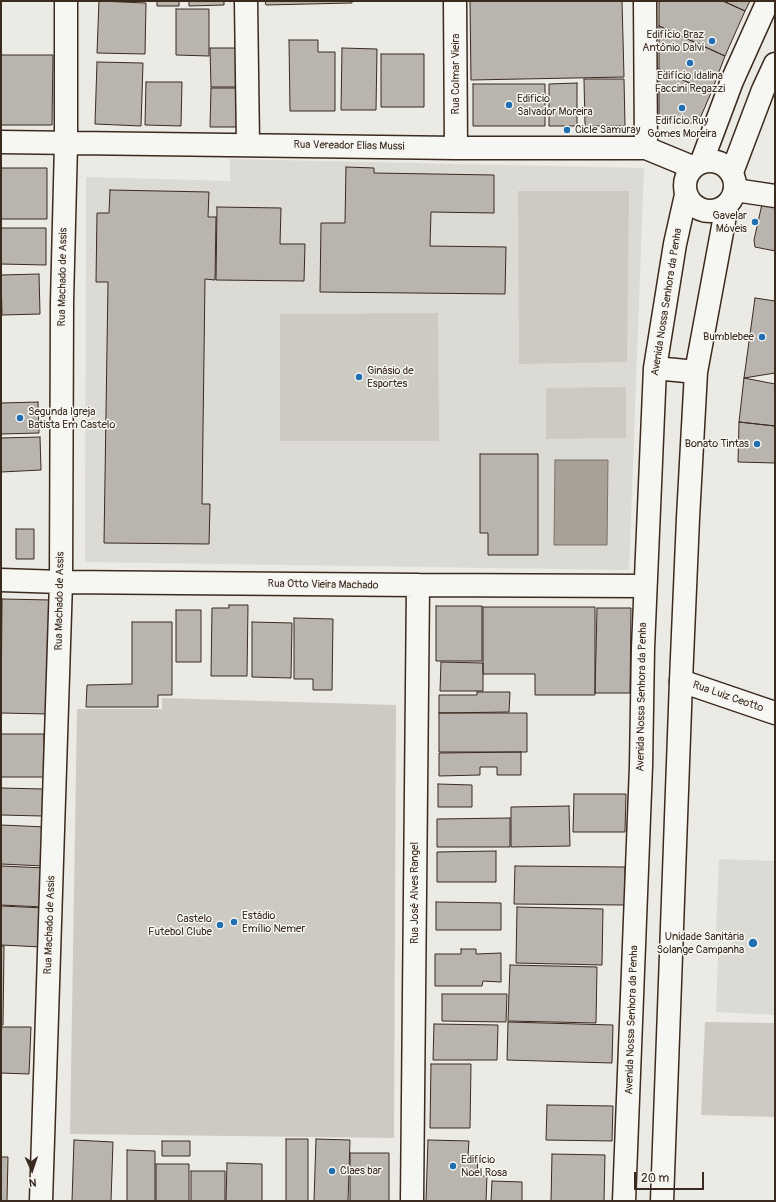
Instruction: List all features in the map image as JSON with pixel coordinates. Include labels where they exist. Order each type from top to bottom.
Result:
[{"type":"street","name":"Rua Machado de Assis","points":[[41,1201],[61,582],[62,302],[66,144],[66,1]]},
{"type":"street","points":[[246,1],[248,145]]},
{"type":"street","name":"Rua Colmar Vieira","points":[[455,1],[456,148]]},
{"type":"street","points":[[645,1],[646,148]]},
{"type":"street","points":[[732,189],[720,209],[713,211],[704,210],[697,207],[686,195],[684,188],[688,173],[697,164],[768,1]]},
{"type":"street","points":[[662,1201],[681,681],[696,372],[732,189],[763,90],[775,64]]},
{"type":"street","name":"Rua Vereador Elias Mussi","points":[[1,142],[456,148],[646,148],[697,164]]},
{"type":"street","points":[[697,164],[719,161],[732,189]]},
{"type":"street","points":[[732,189],[775,196]]},
{"type":"street","name":"Avenida Nossa Senhora da Penha","points":[[624,1201],[641,766],[642,648],[655,368],[675,244],[686,195]]},
{"type":"street","points":[[655,368],[696,372]]},
{"type":"street","name":"Rua Otto Vieira Machado","points":[[1,580],[418,586],[645,586]]},
{"type":"street","name":"Rua José Alves Rangel","points":[[412,1201],[418,586]]},
{"type":"street","name":"Rua Luiz Ceotto","points":[[681,681],[775,713]]},
{"type":"shaded area","points":[[230,159],[644,168],[629,570],[85,562],[86,177],[230,181]]},
{"type":"shaded area","points":[[518,191],[629,191],[627,362],[519,364]]},
{"type":"shaded area","name":"Ginásio de Esportes","points":[[438,313],[439,441],[280,441],[280,314]]},
{"type":"shaded area","points":[[626,387],[626,438],[546,439],[546,388]]},
{"type":"shaded area","points":[[555,460],[608,460],[607,545],[554,545]]},
{"type":"shaded area","name":"Castelo Futebol Clube","points":[[162,698],[396,705],[394,1138],[70,1134],[77,709],[162,709]]},
{"type":"shaded area","name":"Unidade Sanitária Solange Campanha","points":[[719,859],[775,861],[775,1015],[716,1012],[718,954],[731,954],[732,933],[716,932]]},
{"type":"shaded area","points":[[705,1022],[775,1023],[775,1117],[701,1115]]},
{"type":"building","points":[[99,1],[146,3],[145,54],[97,53]]},
{"type":"building","points":[[157,1],[179,1],[179,6],[157,6]]},
{"type":"building","points":[[189,1],[224,1],[224,5],[189,6]]},
{"type":"building","points":[[265,1],[352,1],[352,3],[266,5]]},
{"type":"building","points":[[470,1],[622,1],[624,77],[471,80]]},
{"type":"building","name":"Edifício Braz Antônio Dalvi","points":[[659,1],[723,1],[745,11],[725,56],[659,26]]},
{"type":"building","points":[[723,1],[750,1],[745,11]]},
{"type":"building","points":[[176,9],[209,9],[209,56],[176,55]]},
{"type":"building","name":"Edifício Idalina Faccini Regazzi","points":[[659,26],[725,56],[711,93],[659,69]]},
{"type":"building","points":[[289,40],[318,40],[318,52],[335,52],[335,111],[290,111]]},
{"type":"building","points":[[210,48],[239,48],[239,87],[211,87]]},
{"type":"building","points":[[342,48],[377,49],[376,110],[341,110]]},
{"type":"building","points":[[381,54],[424,54],[424,107],[381,107]]},
{"type":"building","points":[[1,55],[53,55],[52,125],[1,125]]},
{"type":"building","points":[[97,62],[143,63],[141,126],[95,124]]},
{"type":"building","name":"Edifício Ruy Gomes Moreira","points":[[659,69],[711,93],[698,123],[659,123]]},
{"type":"building","points":[[584,79],[624,79],[625,126],[585,126]]},
{"type":"building","points":[[146,82],[182,82],[181,126],[145,125]]},
{"type":"building","points":[[577,83],[577,126],[549,126],[549,84]]},
{"type":"building","name":"Edificio Salvador Moreira","points":[[473,84],[545,84],[545,126],[473,126]]},
{"type":"building","points":[[211,88],[239,88],[239,127],[210,127]]},
{"type":"building","points":[[346,167],[374,168],[374,173],[494,175],[494,213],[431,212],[430,246],[506,247],[505,294],[320,292],[321,223],[345,223]]},
{"type":"building","points":[[1,168],[47,168],[47,219],[1,219]]},
{"type":"building","points":[[110,190],[209,192],[208,217],[216,217],[215,280],[205,279],[202,504],[210,504],[209,544],[104,543],[108,282],[96,282],[97,213],[109,213]]},
{"type":"building","points":[[762,204],[775,207],[775,251],[755,247],[754,240]]},
{"type":"building","points":[[217,207],[281,208],[280,244],[305,244],[304,281],[216,280]]},
{"type":"building","points":[[1,228],[46,228],[46,265],[1,264]]},
{"type":"building","points":[[39,274],[40,314],[2,315],[1,275]]},
{"type":"building","name":"Bumblebee","points":[[755,298],[775,301],[775,373],[744,378]]},
{"type":"building","points":[[744,378],[775,384],[775,426],[739,422]]},
{"type":"building","name":"Segunda Igreja Batista Em Castelo","points":[[38,402],[39,433],[1,434],[1,403]]},
{"type":"building","name":"Bonato Tintas","points":[[739,422],[775,426],[775,463],[738,462]]},
{"type":"building","points":[[40,437],[41,470],[1,472],[1,438]]},
{"type":"building","points":[[480,454],[538,454],[538,555],[488,555],[488,533],[480,533]]},
{"type":"building","points":[[16,529],[34,529],[34,559],[16,559]]},
{"type":"building","points":[[2,599],[51,600],[49,714],[1,713]]},
{"type":"building","points":[[229,605],[248,605],[247,676],[211,676],[212,608],[229,608]]},
{"type":"building","points":[[436,606],[482,606],[482,661],[436,661]]},
{"type":"building","points":[[483,607],[595,607],[595,695],[535,695],[535,674],[483,674]]},
{"type":"building","points":[[597,608],[631,608],[630,693],[595,693]]},
{"type":"building","points":[[176,610],[201,610],[201,662],[176,662]]},
{"type":"building","points":[[294,618],[333,619],[332,690],[313,690],[313,679],[294,679]]},
{"type":"building","points":[[132,622],[172,622],[172,695],[158,695],[158,707],[86,707],[87,685],[132,684]]},
{"type":"building","points":[[252,622],[292,623],[291,678],[252,677]]},
{"type":"building","points":[[441,662],[483,663],[483,691],[440,691]]},
{"type":"building","points":[[477,692],[510,692],[509,712],[439,713],[439,695],[477,695]]},
{"type":"building","points":[[439,713],[527,713],[527,752],[439,752]]},
{"type":"building","points":[[1,734],[44,734],[44,777],[1,777]]},
{"type":"building","points":[[521,752],[521,775],[497,775],[497,767],[480,767],[480,775],[439,776],[439,753]]},
{"type":"building","points":[[438,784],[472,785],[472,807],[438,807]]},
{"type":"building","points":[[1,788],[43,789],[42,816],[1,815]]},
{"type":"building","points":[[574,794],[626,794],[625,832],[573,832]]},
{"type":"building","points":[[569,806],[570,846],[511,847],[511,807]]},
{"type":"building","points":[[510,818],[510,847],[437,847],[437,819]]},
{"type":"building","points":[[1,825],[46,827],[44,866],[1,864]]},
{"type":"building","points":[[496,851],[496,882],[437,882],[437,852]]},
{"type":"building","points":[[1,866],[46,868],[44,907],[1,905]]},
{"type":"building","points":[[515,866],[625,867],[625,905],[514,904]]},
{"type":"building","points":[[436,902],[501,903],[501,930],[436,930]]},
{"type":"building","points":[[1,906],[44,908],[42,947],[1,945]]},
{"type":"building","points":[[517,907],[603,909],[602,965],[516,963]]},
{"type":"building","points":[[1,946],[4,946],[3,1025],[1,1025]]},
{"type":"building","points":[[461,949],[476,949],[476,954],[501,953],[501,982],[483,981],[482,986],[435,986],[435,954],[461,954]]},
{"type":"building","points":[[510,965],[597,967],[596,1023],[508,1021]]},
{"type":"building","points":[[442,994],[507,994],[506,1022],[442,1021]]},
{"type":"building","points":[[508,1022],[613,1025],[612,1063],[507,1060]]},
{"type":"building","points":[[434,1024],[498,1025],[497,1060],[433,1060]]},
{"type":"building","points":[[1,1027],[31,1027],[29,1074],[1,1073]]},
{"type":"building","points":[[431,1064],[471,1064],[470,1128],[430,1128]]},
{"type":"building","points":[[547,1105],[613,1106],[612,1141],[546,1140]]},
{"type":"building","points":[[286,1139],[308,1139],[308,1201],[286,1201]]},
{"type":"building","name":"Claes bar","points":[[316,1139],[350,1140],[348,1201],[314,1201]]},
{"type":"building","points":[[74,1140],[113,1142],[111,1201],[72,1201]]},
{"type":"building","name":"Edifício Noel Rosa","points":[[428,1140],[469,1141],[468,1155],[478,1155],[477,1176],[487,1176],[486,1201],[426,1201]]},
{"type":"building","points":[[162,1141],[190,1141],[190,1156],[162,1156]]},
{"type":"building","points":[[127,1150],[155,1151],[155,1201],[127,1201]]},
{"type":"building","points":[[350,1153],[389,1153],[389,1201],[350,1201]]},
{"type":"building","points":[[552,1154],[605,1155],[604,1201],[551,1201]]},
{"type":"building","points":[[1,1157],[8,1157],[7,1201],[1,1201]]},
{"type":"building","points":[[227,1163],[262,1164],[262,1201],[226,1201]]},
{"type":"building","points":[[156,1164],[189,1164],[189,1201],[156,1201]]},
{"type":"building","points":[[191,1171],[225,1171],[225,1201],[191,1201]]},
{"type":"building","points":[[492,1181],[522,1182],[522,1201],[491,1201]]},
{"type":"place","name":"Edifício Braz Antônio Dalvi","points":[[712,41]]},
{"type":"place","name":"Edifício Idalina Faccini Regazzi","points":[[690,63]]},
{"type":"place","name":"Edificio Salvador Moreira","points":[[509,105]]},
{"type":"place","name":"Edifício Ruy Gomes Moreira","points":[[682,108]]},
{"type":"place","name":"Cicle Samuray","points":[[567,130]]},
{"type":"place","name":"Gavelar Móveis","points":[[755,222]]},
{"type":"place","name":"Bumblebee","points":[[762,337]]},
{"type":"place","name":"Ginásio de Esportes","points":[[359,377]]},
{"type":"place","name":"Segunda Igreja Batista Em Castelo","points":[[20,418]]},
{"type":"place","name":"Bonato Tintas","points":[[757,444]]},
{"type":"place","name":"Estádio Emílio Nemer","points":[[234,922]]},
{"type":"place","name":"Castelo Futebol Clube","points":[[220,925]]},
{"type":"place","name":"Unidade Sanitária Solange Campanha","points":[[753,943]]},
{"type":"place","name":"Edifício Noel Rosa","points":[[453,1166]]},
{"type":"place","name":"Claes bar","points":[[332,1171]]}]
